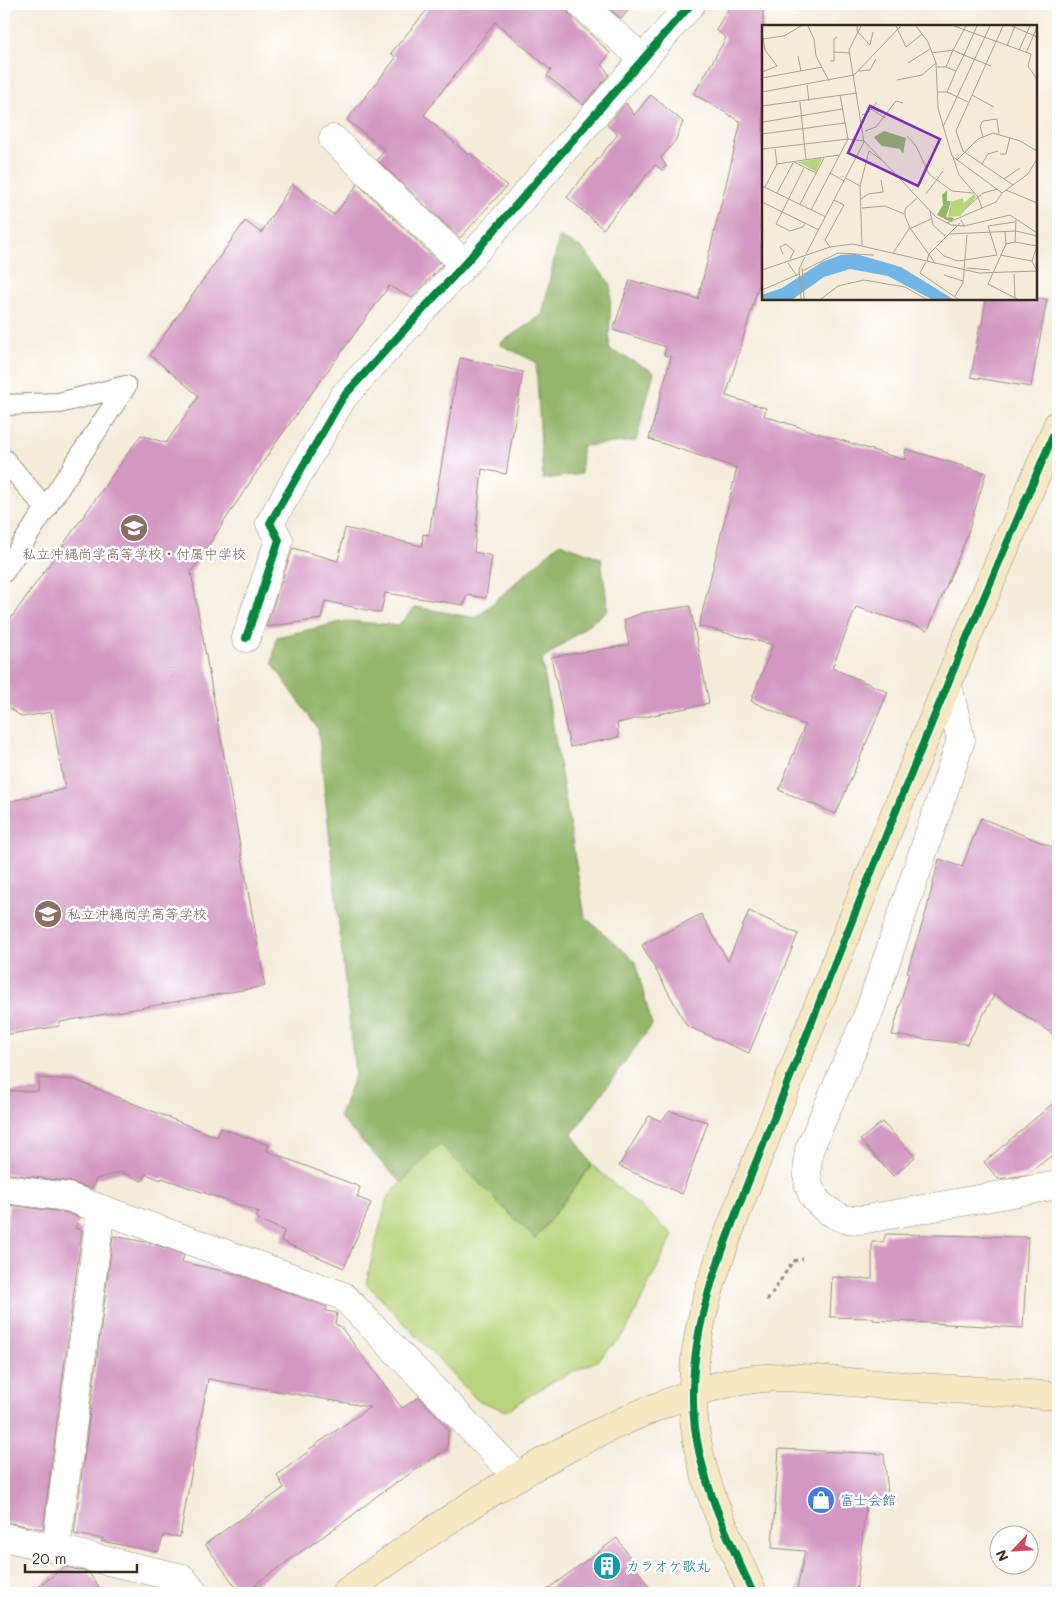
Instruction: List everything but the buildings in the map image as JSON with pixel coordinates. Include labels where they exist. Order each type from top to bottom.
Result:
[{"type":"street","points":[[581,4],[643,59]]},
{"type":"street","points":[[246,638],[279,540],[270,523],[343,397],[464,264],[691,4]]},
{"type":"street","points":[[333,138],[464,264]]},
{"type":"street","points":[[753,1593],[714,1506],[707,1484],[696,1431],[692,1393],[698,1337],[704,1309],[721,1250],[821,997],[948,686],[1058,424]]},
{"type":"street","points":[[948,686],[960,740],[869,1012],[809,1150],[806,1168],[808,1185],[815,1201],[826,1210],[844,1219],[860,1220],[1058,1185]]},
{"type":"street","points":[[4,1189],[68,1197],[343,1296],[517,1476]]},
{"type":"street","points":[[56,1549],[101,1209]]},
{"type":"street","points":[[345,1593],[432,1532],[517,1476],[599,1431],[692,1393],[717,1385],[767,1377],[1058,1396]]},
{"type":"street","points":[[4,1537],[182,1578],[194,1593]]},
{"type":"lane","points":[[4,405],[59,404],[126,386],[4,572]]},
{"type":"lane","points":[[4,459],[46,509]]},
{"type":"path","points":[[767,1301],[793,1261],[802,1259]]},
{"type":"green space","points":[[559,237],[582,248],[611,285],[609,349],[654,372],[636,441],[582,446],[581,474],[543,479],[536,362],[499,344],[542,315]]},
{"type":"green space","points":[[560,543],[601,558],[608,610],[542,660],[585,917],[635,961],[652,1025],[572,1134],[592,1165],[535,1239],[440,1144],[401,1183],[339,1117],[355,1075],[318,729],[272,663],[277,637],[346,621],[398,625],[416,607],[476,618]]},
{"type":"green space","points":[[440,1143],[535,1239],[592,1165],[673,1235],[625,1333],[597,1361],[553,1381],[506,1411],[477,1400],[366,1283],[387,1198]]},
{"type":"cycle path","points":[[246,638],[279,540],[270,523],[343,397],[470,258],[691,4]]},
{"type":"cycle path","points":[[753,1593],[711,1495],[697,1444],[693,1390],[698,1337],[704,1311],[719,1260],[737,1210],[857,908],[957,661],[1058,424]]},
{"type":"place","name":"私立沖縄尚学高等学校・付属中学校","points":[[134,528]]},
{"type":"place","name":"私立沖縄尚学高等学校","points":[[48,914]]},
{"type":"place","name":"富士会館","points":[[821,1500]]},
{"type":"place","name":"カラオケ歌丸","points":[[607,1566]]}]
